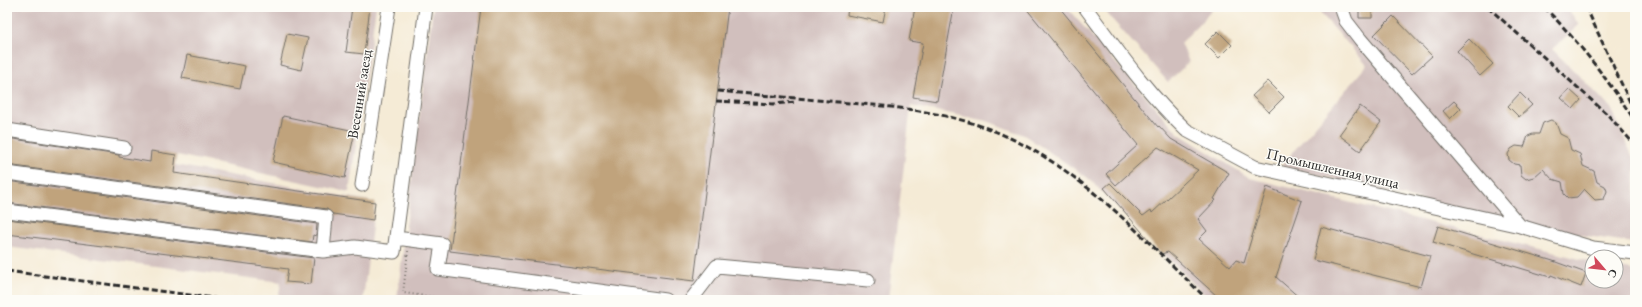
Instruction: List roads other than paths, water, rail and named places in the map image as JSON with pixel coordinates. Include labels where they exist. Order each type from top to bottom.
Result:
[{"type":"street","name":"Весенний заезд","points":[[362,185],[389,7]]},
{"type":"street","points":[[7,211],[323,251],[356,247],[394,252],[426,7]]},
{"type":"street","name":"Промышленная улица","points":[[1085,7],[1144,86],[1176,121],[1186,130],[1255,167],[1520,226],[1593,248],[1635,253]]},
{"type":"street","points":[[1341,7],[1346,21],[1520,226]]},
{"type":"street","points":[[7,130],[124,148]]},
{"type":"street","points":[[7,173],[326,217],[323,251]]},
{"type":"street","points":[[396,238],[442,244],[438,269],[665,300]]},
{"type":"street","points":[[691,300],[718,266],[868,280]]},
{"type":"railway","points":[[1488,7],[1607,114],[1635,145]]},
{"type":"railway","points":[[1544,7],[1592,62],[1635,121]]},
{"type":"railway","points":[[1586,7],[1635,113]]},
{"type":"railway","points":[[718,91],[909,109],[954,118],[999,133],[1046,158],[1072,175],[1096,194],[1208,300]]},
{"type":"railway","points":[[716,101],[773,104],[796,102]]},
{"type":"railway","points":[[7,271],[228,300]]}]
